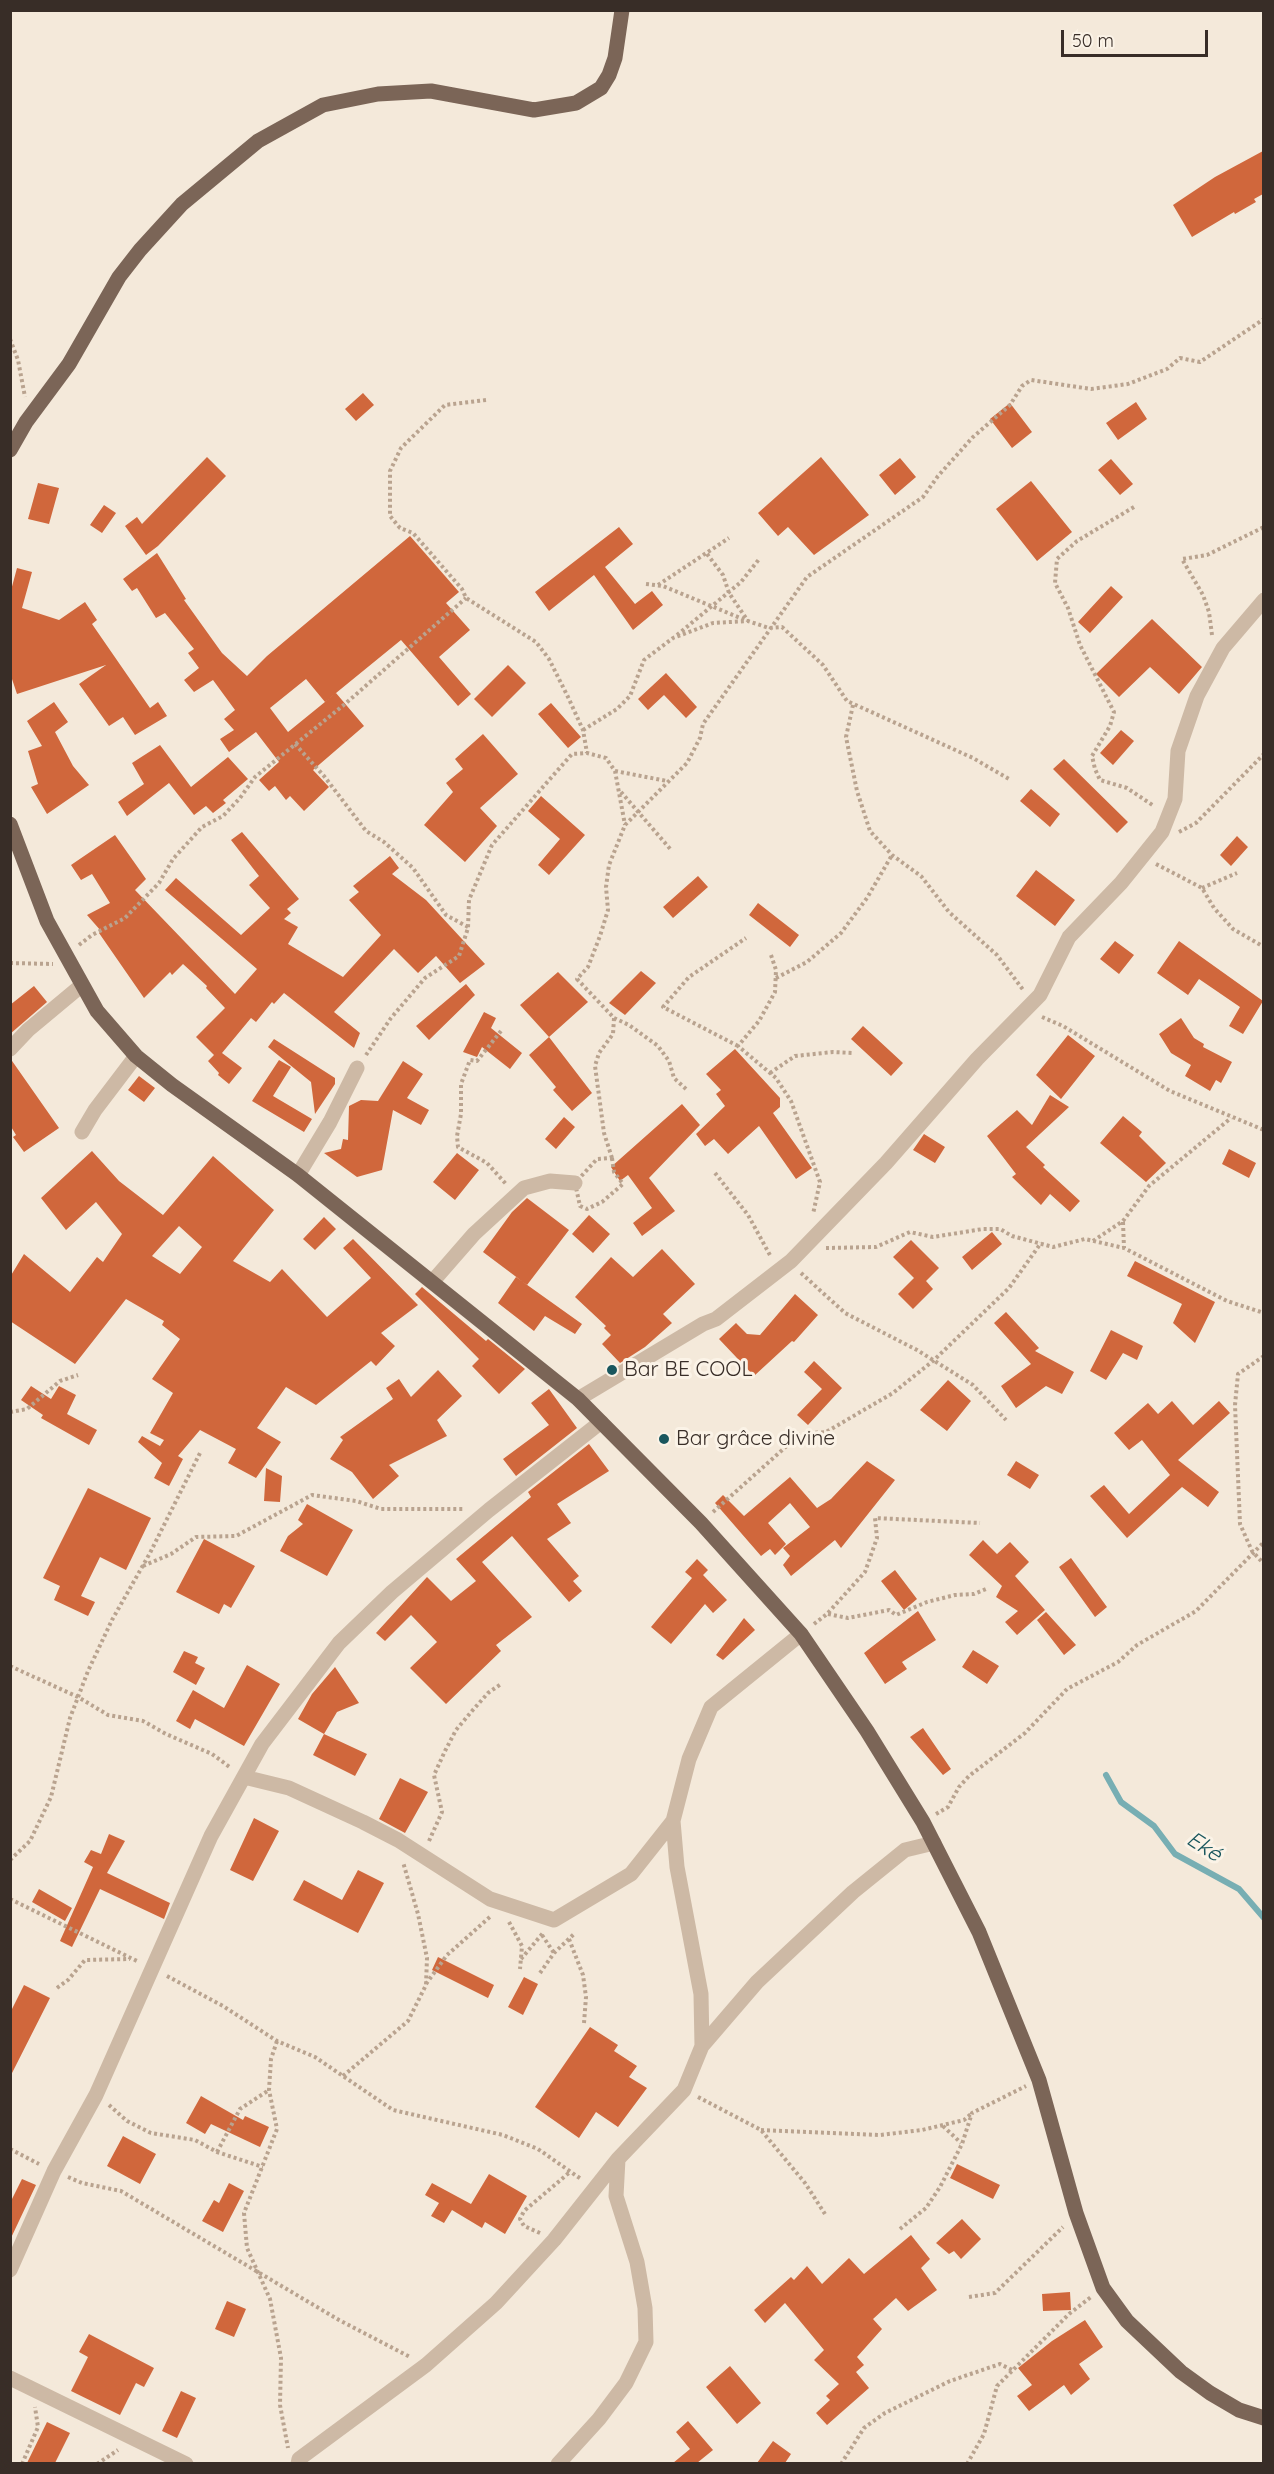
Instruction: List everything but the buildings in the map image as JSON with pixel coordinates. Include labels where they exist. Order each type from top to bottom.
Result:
[{"type":"main road","points":[[10,450],[26,422],[69,364],[119,278],[140,250],[182,204],[258,141],[323,105],[378,94],[431,91],[534,110],[576,103],[601,88],[609,75],[615,58],[622,10]]},
{"type":"main road","points":[[10,824],[47,921],[97,1011],[136,1056],[172,1085],[298,1174],[578,1399],[700,1523],[801,1634],[867,1731],[923,1822],[979,1932],[1039,2080],[1076,2213],[1104,2288],[1127,2321],[1181,2372],[1239,2410],[1263,2418]]},
{"type":"street","points":[[578,1399],[703,1324],[716,1319],[804,1249],[1040,995],[1069,936],[1121,883],[1162,832],[1175,799],[1178,751],[1197,696],[1223,648],[1263,600]]},
{"type":"street","points":[[10,1048],[82,985]]},
{"type":"street","points":[[82,1132],[95,1110],[136,1056]]},
{"type":"street","points":[[298,1174],[330,1122],[357,1068]]},
{"type":"street","points":[[433,1281],[474,1234],[524,1188],[550,1181],[574,1184]]},
{"type":"street","points":[[10,2270],[54,2171],[96,2095],[211,1836],[262,1744],[339,1643],[392,1592],[489,1510],[601,1422]]},
{"type":"street","points":[[702,2046],[701,1994],[677,1867],[673,1821],[689,1760],[711,1707],[801,1634]]},
{"type":"street","points":[[244,1777],[289,1788],[398,1839],[501,1906],[554,1920],[631,1874],[673,1821]]},
{"type":"street","points":[[295,2460],[426,2366],[496,2303],[554,2240],[618,2159],[684,2090],[702,2046],[757,1982],[853,1892],[904,1850],[934,1843]]},
{"type":"street","points":[[558,2463],[600,2419],[626,2383],[646,2342],[645,2308],[637,2262],[616,2196],[618,2159]]},
{"type":"street","points":[[10,2378],[186,2463]]},
{"type":"path","points":[[687,1090],[674,1078],[669,1061],[658,1046],[629,1025],[614,1018],[577,979],[588,967],[600,936],[608,910],[606,887],[609,865],[625,825],[687,764],[704,724],[769,628],[789,605],[807,577],[923,497],[938,476],[973,437],[1010,405],[1022,386],[1031,380],[1090,389],[1128,384],[1167,369],[1180,358],[1200,362],[1263,319]]},
{"type":"path","points":[[10,339],[18,360],[26,422]]},
{"type":"path","points":[[486,400],[445,405],[401,448],[390,471],[390,516],[400,528],[413,533],[462,589],[466,598],[536,642],[549,659],[583,730],[587,753]]},
{"type":"path","points":[[1134,507],[1077,541],[1057,559],[1055,583],[1068,608],[1080,645],[1114,712],[1110,726],[1092,756],[1100,780],[1127,788],[1168,817]]},
{"type":"path","points":[[1213,640],[1209,612],[1203,595],[1182,559],[1207,555],[1263,527]]},
{"type":"path","points":[[657,586],[729,538]]},
{"type":"path","points":[[707,554],[723,575],[729,593],[748,621]]},
{"type":"path","points":[[583,730],[617,709],[630,696],[644,660],[729,593],[760,558]]},
{"type":"path","points":[[646,584],[657,586],[769,628],[782,627],[823,665],[852,705],[973,758],[1009,779]]},
{"type":"path","points":[[10,963],[69,960],[92,935],[125,918],[159,883],[174,859],[202,827],[223,816],[255,777],[345,705],[466,598]]},
{"type":"path","points":[[673,638],[713,623],[748,621]]},
{"type":"path","points":[[852,705],[846,736],[857,791],[870,831],[892,855],[921,876],[949,912],[998,954],[1028,1006],[1170,1091],[1263,1130]]},
{"type":"path","points":[[295,744],[324,776],[366,831],[384,842],[414,868],[446,915],[468,928]]},
{"type":"path","points":[[357,1068],[391,1018],[425,978],[459,956],[468,928],[469,900],[492,845],[572,754],[587,753],[606,758],[615,771],[625,825]]},
{"type":"path","points":[[1177,833],[1196,823],[1263,754]]},
{"type":"path","points":[[615,771],[668,782]]},
{"type":"path","points":[[620,792],[672,851]]},
{"type":"path","points":[[775,979],[807,962],[841,933],[867,898],[892,855]]},
{"type":"path","points":[[1142,857],[1202,888],[1214,908],[1233,929],[1263,947]]},
{"type":"path","points":[[1202,888],[1238,873]]},
{"type":"path","points":[[746,938],[689,977],[663,1007],[738,1046],[770,1073],[791,1101],[820,1182],[812,1216]]},
{"type":"path","points":[[738,1046],[759,1021],[774,992],[776,970],[771,955]]},
{"type":"path","points":[[612,1158],[597,1159],[574,1184],[580,1206],[587,1209],[602,1202],[623,1184],[614,1172],[612,1158],[604,1133],[595,1066],[599,1053],[613,1034],[614,1018]]},
{"type":"path","points":[[501,1031],[477,1061],[470,1060],[461,1084],[461,1114],[457,1136],[458,1147],[487,1163],[505,1182],[512,1198]]},
{"type":"path","points":[[770,1073],[795,1056],[833,1052],[853,1053]]},
{"type":"path","points":[[1093,1241],[1123,1221],[1149,1186],[1232,1118]]},
{"type":"path","points":[[715,1173],[748,1215],[777,1271]]},
{"type":"path","points":[[1123,1221],[1124,1248]]},
{"type":"path","points":[[804,1249],[876,1247],[910,1232],[933,1236],[982,1229],[1000,1229],[1012,1236],[1053,1247],[1085,1239],[1124,1248],[1227,1301],[1263,1313]]},
{"type":"path","points":[[700,1523],[800,1434],[826,1432],[893,1393],[933,1361],[1009,1288],[1041,1243]]},
{"type":"path","points":[[790,1261],[845,1313],[973,1385],[1006,1420]]},
{"type":"path","points":[[1263,1356],[1238,1374],[1235,1405],[1237,1502],[1240,1524],[1252,1551],[1263,1564]]},
{"type":"path","points":[[10,1412],[27,1409],[60,1381],[78,1375]]},
{"type":"path","points":[[10,1860],[30,1841],[51,1797],[70,1718],[78,1697],[112,1620],[201,1451]]},
{"type":"path","points":[[142,1566],[171,1554],[196,1537],[236,1536],[312,1495],[356,1501],[381,1509],[489,1510]]},
{"type":"path","points":[[801,1634],[827,1614],[865,1572],[877,1539],[875,1518],[980,1523]]},
{"type":"path","points":[[923,1822],[948,1807],[964,1781],[1025,1733],[1067,1689],[1118,1662],[1137,1645],[1196,1611],[1263,1542]]},
{"type":"path","points":[[827,1614],[848,1618],[889,1610],[896,1615],[927,1602],[955,1594],[974,1594],[986,1589]]},
{"type":"path","points":[[10,1666],[78,1697],[108,1715],[143,1721],[166,1734],[212,1754],[244,1777]]},
{"type":"path","points":[[421,1854],[442,1812],[434,1775],[445,1751],[456,1730],[488,1693],[501,1684]]},
{"type":"path","points":[[398,1839],[427,1958],[426,1985]]},
{"type":"path","points":[[10,1899],[50,1921],[133,1959],[144,1966],[149,1974],[223,2006],[277,2041],[315,2057],[393,2110],[503,2135],[538,2150],[596,2188]]},
{"type":"path","points":[[343,2076],[408,2021],[426,1985],[447,1955],[501,1906],[522,1946],[520,1969]]},
{"type":"path","points":[[521,1960],[554,1920]]},
{"type":"path","points":[[540,1972],[554,1953],[574,1934]]},
{"type":"path","points":[[542,1935],[554,1953]]},
{"type":"path","points":[[569,1939],[577,1954],[583,1975],[586,1997],[584,2023]]},
{"type":"path","points":[[57,1988],[68,1980],[86,1960],[133,1959]]},
{"type":"path","points":[[277,2041],[271,2059],[269,2090],[277,2129],[244,2213],[247,2248],[260,2272],[270,2299],[281,2358],[280,2405],[295,2460]]},
{"type":"path","points":[[761,2130],[880,2136],[942,2125],[964,2120],[972,2113],[1039,2080]]},
{"type":"path","points":[[217,2152],[240,2109],[269,2090]]},
{"type":"path","points":[[684,2090],[761,2130],[805,2183],[825,2214]]},
{"type":"path","points":[[96,2095],[127,2121],[151,2133],[195,2140],[217,2152],[263,2167]]},
{"type":"path","points":[[900,2229],[926,2208],[962,2144],[972,2113]]},
{"type":"path","points":[[942,2125],[962,2144]]},
{"type":"path","points":[[10,2150],[82,2183],[122,2191],[339,2320],[426,2366]]},
{"type":"path","points":[[554,2240],[524,2226],[520,2219],[524,2211],[570,2172]]},
{"type":"path","points":[[969,2297],[995,2293],[1041,2251],[1076,2213]]},
{"type":"path","points":[[967,2463],[984,2434],[997,2386],[1069,2314],[1104,2288]]},
{"type":"path","points":[[841,2463],[864,2428],[885,2413],[950,2381],[1000,2364],[1012,2370]]},
{"type":"path","points":[[22,2463],[38,2427],[35,2404],[28,2387]]},
{"type":"waterway","name":"Eké","points":[[1106,1775],[1121,1802],[1154,1826],[1175,1854],[1239,1889],[1264,1918]]},
{"type":"place","name":"Bar BE COOL","points":[[612,1370]]},
{"type":"place","name":"Bar grâce divine","points":[[664,1439]]}]
